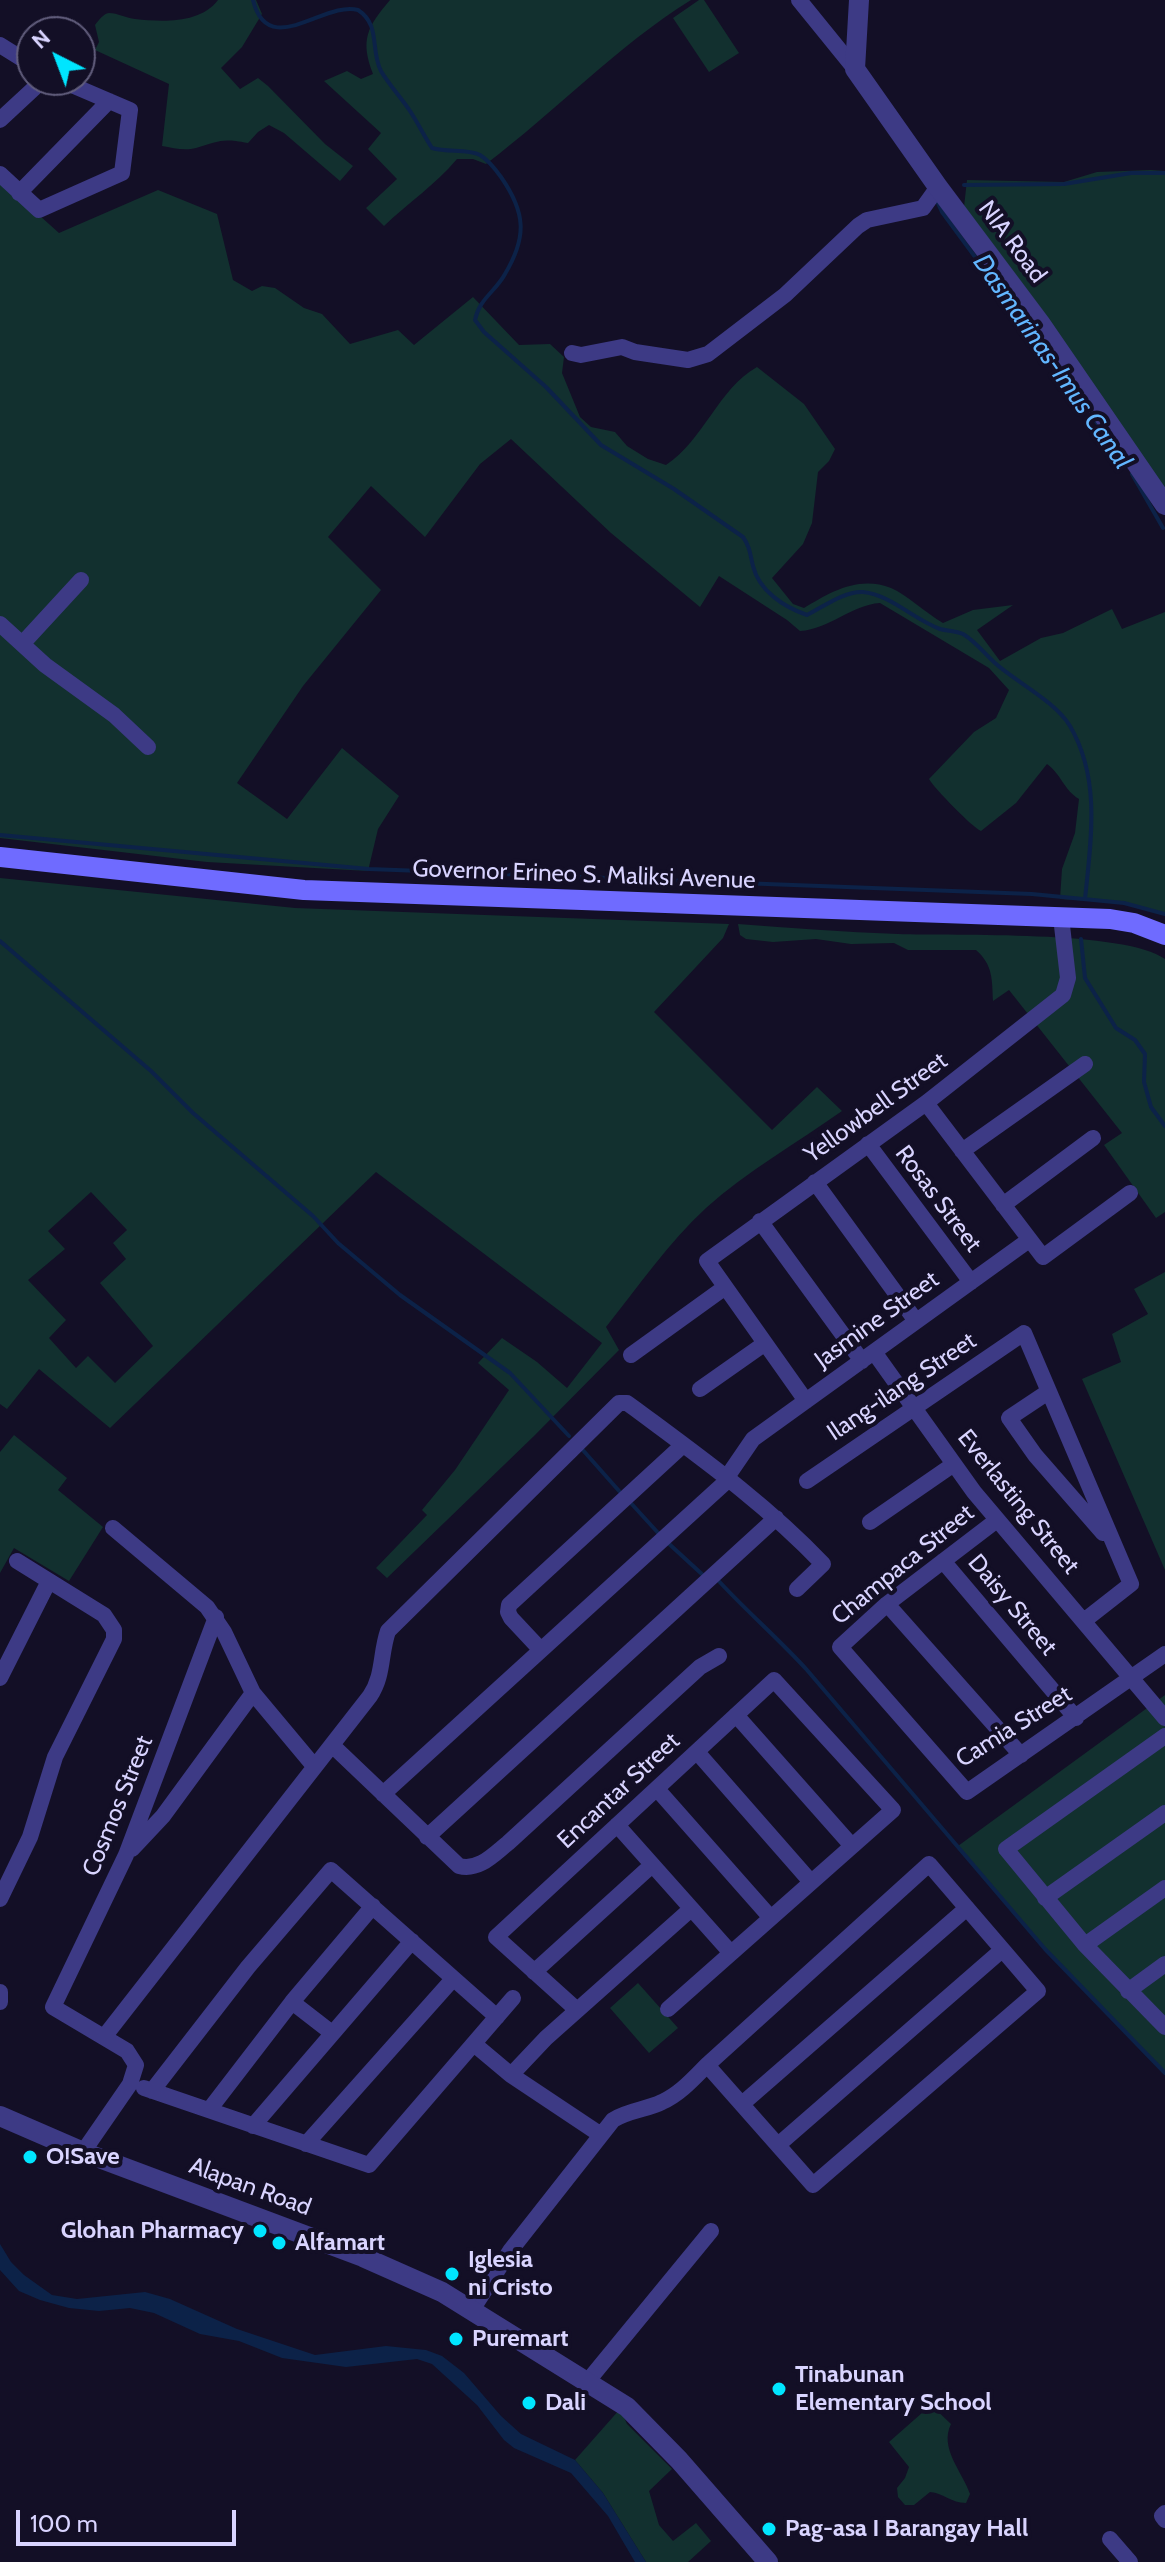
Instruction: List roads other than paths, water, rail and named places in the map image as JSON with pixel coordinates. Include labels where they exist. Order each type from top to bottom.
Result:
[{"type":"main road","name":"Governor Erineo S. Maliksi Avenue","points":[[0,857],[304,890],[1061,917],[1134,923],[1165,935]]},
{"type":"street","points":[[799,0],[855,69]]},
{"type":"street","points":[[855,69],[859,0]]},
{"type":"street","name":"NIA Road","points":[[855,69],[1040,323],[1165,505]]},
{"type":"street","points":[[0,174],[39,210],[122,173],[130,110],[96,95]]},
{"type":"street","points":[[0,120],[26,96]]},
{"type":"street","points":[[19,193],[109,101]]},
{"type":"street","points":[[572,353],[581,355],[622,347],[688,360],[708,354],[785,295],[858,226],[867,220],[923,208],[938,187]]},
{"type":"street","points":[[23,643],[81,580]]},
{"type":"street","points":[[0,624],[64,680],[114,715],[148,747]]},
{"type":"street","name":"Yellowbell Street","points":[[724,1288],[707,1261],[926,1103],[1052,1006],[1067,987],[1061,917]]},
{"type":"street","points":[[962,1151],[1085,1064]]},
{"type":"street","points":[[926,1103],[1043,1257],[1130,1193]]},
{"type":"street","points":[[1003,1205],[1093,1138]]},
{"type":"street","name":"Rosas Street","points":[[868,1144],[971,1282]]},
{"type":"street","points":[[815,1182],[916,1321]]},
{"type":"street","name":"Everlasting Street","points":[[760,1221],[868,1356],[914,1408],[997,1520],[1085,1620],[1165,1718]]},
{"type":"street","name":"Jasmine Street","points":[[383,1794],[728,1478],[753,1439],[1029,1240]]},
{"type":"street","points":[[631,1355],[724,1288],[806,1401]]},
{"type":"street","name":"Ilang-ilang Street","points":[[807,1481],[1024,1333],[1048,1392]]},
{"type":"street","points":[[700,1389],[764,1344]]},
{"type":"street","points":[[1085,1620],[1131,1584],[1048,1392],[1009,1418],[1035,1455],[1112,1543]]},
{"type":"street","points":[[83,2152],[135,2074],[133,2058],[104,2037],[378,1685],[388,1631],[612,1407],[627,1403],[728,1478],[776,1518],[823,1564],[797,1589]]},
{"type":"street","points":[[540,1649],[511,1618],[509,1605],[683,1445]]},
{"type":"street","points":[[870,1522],[954,1464]]},
{"type":"street","points":[[427,1837],[776,1518]]},
{"type":"street","name":"Champaca Street","points":[[840,1647],[887,1604],[997,1520]]},
{"type":"street","points":[[113,1528],[216,1617],[253,1693],[314,1766]]},
{"type":"street","points":[[0,1899],[30,1837],[55,1757],[114,1639],[114,1630],[104,1615],[17,1561]]},
{"type":"street","name":"Daisy Street","points":[[943,1561],[1076,1718]]},
{"type":"street","points":[[0,1678],[49,1581]]},
{"type":"street","points":[[887,1604],[1021,1755]]},
{"type":"street","name":"Cosmos Street","points":[[104,2037],[53,2007],[126,1855],[216,1617]]},
{"type":"street","name":"Camia Street","points":[[840,1647],[967,1792],[1165,1654]]},
{"type":"street","points":[[332,1745],[459,1866],[469,1869],[479,1865],[551,1805],[700,1667],[719,1656]]},
{"type":"street","name":"Encantar Street","points":[[534,1972],[496,1937],[774,1680],[893,1810],[852,1846]]},
{"type":"street","points":[[126,1855],[156,1825],[253,1693]]},
{"type":"street","points":[[668,2009],[852,1846],[736,1715]]},
{"type":"street","points":[[1165,1736],[1006,1849],[1085,1945],[1165,2027]]},
{"type":"street","points":[[697,1752],[811,1882]]},
{"type":"street","points":[[657,1789],[771,1918]]},
{"type":"street","points":[[1045,1898],[1165,1813]]},
{"type":"street","points":[[617,1825],[731,1953]]},
{"type":"street","points":[[472,2310],[510,2251],[613,2120],[671,2098],[707,2065],[929,1864],[1038,1991],[813,2185],[707,2065]]},
{"type":"street","points":[[577,2010],[534,1972],[652,1865]]},
{"type":"street","points":[[152,2091],[248,1967],[331,1870],[497,2017]]},
{"type":"street","points":[[1085,1945],[1165,1888]]},
{"type":"street","points":[[209,2110],[292,2002],[373,1906]]},
{"type":"street","points":[[742,2104],[967,1908]]},
{"type":"street","points":[[511,2075],[546,2038],[691,1909]]},
{"type":"street","points":[[253,2126],[412,1941]]},
{"type":"street","points":[[778,2145],[1002,1950]]},
{"type":"street","points":[[1128,1991],[1165,1964]]},
{"type":"street","points":[[306,2144],[453,1979]]},
{"type":"street","points":[[0,1992],[0,2002]]},
{"type":"street","points":[[130,2084],[369,2165],[513,1998]]},
{"type":"street","points":[[292,2002],[332,2033]]},
{"type":"street","points":[[474,2044],[511,2075],[601,2135]]},
{"type":"street","name":"Alapan Road","points":[[0,2116],[83,2152],[363,2257],[421,2282],[472,2310],[624,2405],[708,2492],[768,2562]]},
{"type":"street","points":[[587,2382],[711,2231]]},
{"type":"street","points":[[1165,2513],[1162,2516],[1165,2520]]},
{"type":"street","points":[[1110,2539],[1130,2562]]},
{"type":"water","points":[[0,2244],[24,2275],[52,2295],[77,2299],[145,2292],[170,2299],[237,2329],[315,2355],[386,2346],[426,2350],[442,2356],[464,2373],[521,2434],[575,2460],[603,2493],[646,2562],[635,2562],[608,2516],[571,2473],[514,2448],[477,2405],[432,2364],[417,2359],[346,2367],[282,2358],[239,2341],[200,2334],[154,2313],[130,2308],[99,2311],[69,2308],[40,2300],[19,2291],[0,2270]]},
{"type":"waterway","points":[[253,0],[260,18],[271,26],[284,27],[345,9],[358,10],[370,23],[381,71],[432,148],[475,153],[497,171],[515,202],[521,225],[520,237],[505,274],[480,306],[475,320],[484,332],[546,387],[601,445],[674,489],[743,537],[761,583],[774,597],[790,607],[807,615],[856,592],[873,594],[893,602],[930,625],[967,637],[1063,717],[1080,746],[1090,788],[1091,832],[1085,899]]},
{"type":"waterway","points":[[964,185],[1064,184],[1131,173],[1165,173]]},
{"type":"waterway","name":"Dasmarinas-Imus Canal","points":[[936,199],[942,212],[1098,424]]},
{"type":"waterway","name":"Dasmarinas-Imus Canal","points":[[1132,474],[1163,528]]},
{"type":"waterway","points":[[0,835],[369,869],[1032,894],[1124,903],[1165,914]]},
{"type":"waterway","points":[[1081,939],[1085,978],[1116,1028],[1135,1040],[1145,1054],[1144,1082],[1151,1107],[1165,1126]]},
{"type":"waterway","points":[[0,941],[151,1071],[193,1113],[313,1216],[338,1243],[400,1295],[510,1373],[569,1436]]},
{"type":"waterway","points":[[581,1448],[620,1492]]},
{"type":"waterway","points":[[629,1501],[660,1535]]},
{"type":"waterway","points":[[667,1542],[704,1576]]},
{"type":"waterway","points":[[716,1578],[807,1670],[1045,1949],[1165,2073]]},
{"type":"place","name":"O!Save","points":[[30,2157]]},
{"type":"place","name":"Glohan Pharmacy","points":[[260,2231]]},
{"type":"place","name":"Alfamart","points":[[279,2243]]},
{"type":"place","name":"Iglesia ni Cristo","points":[[452,2274]]},
{"type":"place","name":"Puremart","points":[[456,2339]]},
{"type":"place","name":"Tinabunan Elementary School","points":[[779,2389]]},
{"type":"place","name":"Dali","points":[[529,2403]]},
{"type":"place","name":"Pag-asa I Barangay Hall","points":[[769,2529]]}]
